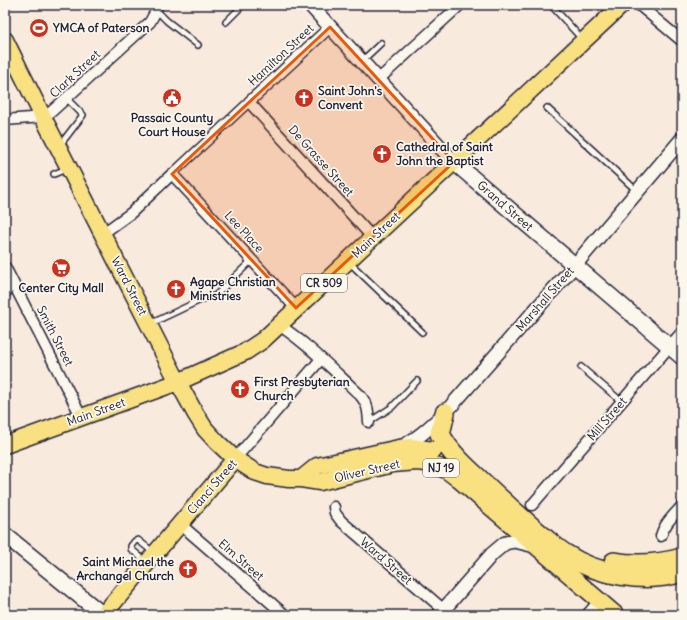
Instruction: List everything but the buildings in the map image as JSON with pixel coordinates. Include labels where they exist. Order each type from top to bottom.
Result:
[{"type":"highway","points":[[445,413],[440,434],[447,446],[466,466]]},
{"type":"highway","name":"NJ 19","points":[[434,450],[445,453],[466,466],[528,525],[564,554],[583,564],[615,574],[632,577],[664,576],[682,572]]},
{"type":"highway","points":[[528,525],[580,552],[620,563],[660,563],[682,558]]},
{"type":"main road","name":"Main Street","points":[[5,445],[178,382],[244,352],[263,340],[622,5]]},
{"type":"main road","name":"Ward Street","points":[[5,40],[102,234],[195,413],[216,442],[236,459],[255,472],[289,479],[301,479]]},
{"type":"main road","name":"Grand Street","points":[[454,162],[682,357]]},
{"type":"main road","name":"Oliver Street","points":[[301,479],[317,466],[399,448],[411,447],[434,450]]},
{"type":"main road","name":"Cianci Street","points":[[103,615],[236,459]]},
{"type":"main road","name":"Oliver Street","points":[[301,479],[320,482],[405,462],[417,462],[446,470],[616,615]]},
{"type":"main road","points":[[5,535],[103,615]]},
{"type":"street","name":"Grand Street","points":[[310,5],[454,162]]},
{"type":"street","points":[[379,79],[460,5]]},
{"type":"street","points":[[639,5],[682,41]]},
{"type":"street","name":"Clark Street","points":[[43,117],[67,99],[150,22],[154,16],[156,8]]},
{"type":"street","name":"Hamilton Street","points":[[249,102],[330,27]]},
{"type":"street","points":[[102,234],[131,213],[249,102]]},
{"type":"street","name":"De Grasse Street","points":[[249,102],[373,238]]},
{"type":"street","points":[[5,120],[43,117]]},
{"type":"street","name":"Marshall Street","points":[[399,448],[427,431],[429,427],[445,413],[575,265],[682,139]]},
{"type":"street","name":"Lee Place","points":[[172,174],[296,308]]},
{"type":"street","name":"Smith Street","points":[[5,267],[82,418]]},
{"type":"street","points":[[5,293],[13,283]]},
{"type":"street","points":[[279,325],[321,359],[360,395],[368,407],[369,422]]},
{"type":"street","name":"Mill Street","points":[[532,505],[682,332]]},
{"type":"street","name":"Cianci Street","points":[[236,459],[321,359]]},
{"type":"street","points":[[661,536],[666,525],[682,506]]},
{"type":"street","name":"Ward Street","points":[[334,507],[335,513],[341,521],[442,612]]},
{"type":"street","name":"Elm Street","points":[[180,524],[285,615]]},
{"type":"street","points":[[442,612],[492,554],[504,543],[515,540],[536,546]]},
{"type":"street","points":[[587,615],[599,601]]},
{"type":"lane","points":[[226,22],[243,5]]},
{"type":"lane","points":[[552,5],[584,41]]},
{"type":"lane","points":[[156,8],[167,21],[198,45]]},
{"type":"lane","points":[[362,61],[380,43]]},
{"type":"lane","points":[[58,147],[83,115],[67,99]]},
{"type":"lane","points":[[546,108],[637,191]]},
{"type":"lane","points":[[54,174],[69,167]]},
{"type":"lane","points":[[149,324],[207,297],[215,296],[252,260]]},
{"type":"lane","points":[[347,261],[422,332]]},
{"type":"lane","points":[[581,367],[622,402]]},
{"type":"lane","points":[[369,422],[392,407],[417,381]]},
{"type":"highlighted area","points":[[330,27],[454,162],[296,308],[172,174]]},
{"type":"place","name":"YMCA of Paterson","points":[[39,28]]},
{"type":"place","name":"Passaic County Court House","points":[[172,98]]},
{"type":"place","name":"Saint John's Convent","points":[[304,98]]},
{"type":"place","name":"Cathedral of Saint John the Baptist","points":[[382,154]]},
{"type":"place","name":"Center City Mall","points":[[61,268]]},
{"type":"place","name":"Agape Christian Ministries","points":[[176,289]]},
{"type":"place","name":"First Presbyterian Church","points":[[240,389]]},
{"type":"place","name":"Saint Michael the Archangel Church","points":[[188,569]]}]
